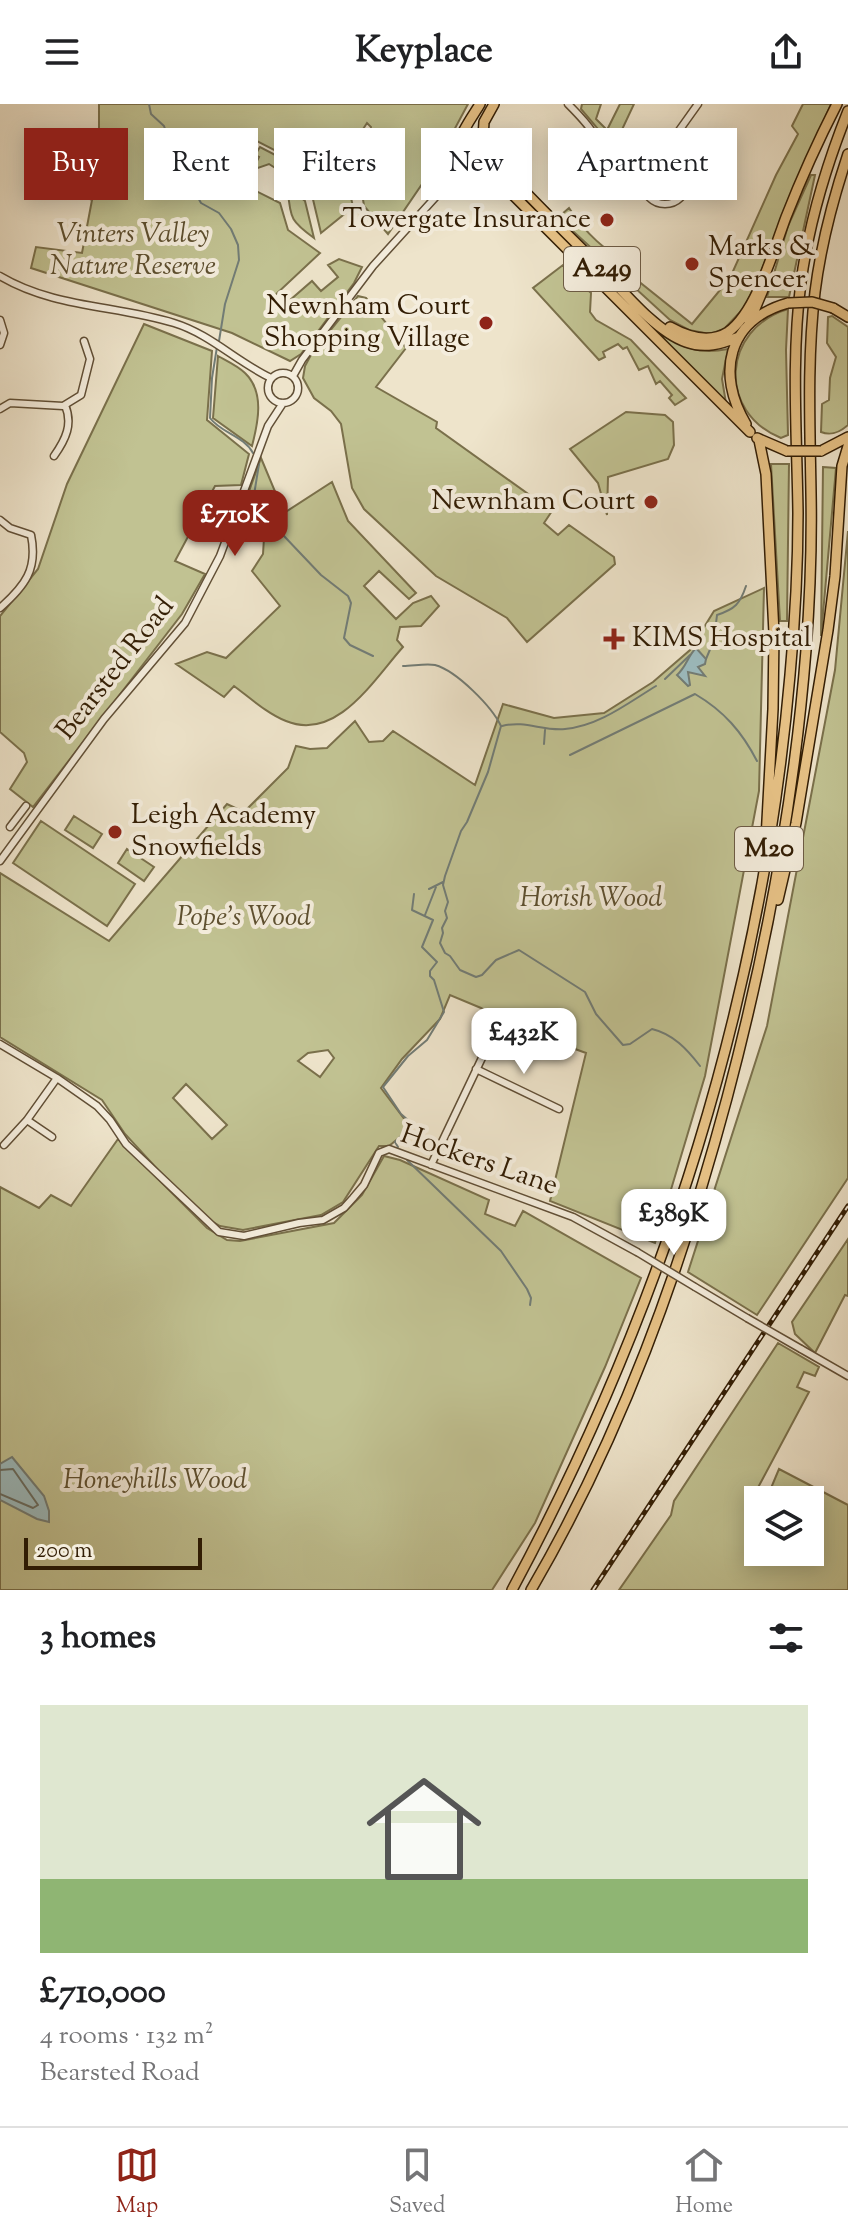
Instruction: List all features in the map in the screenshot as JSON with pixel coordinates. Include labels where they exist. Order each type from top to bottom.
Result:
[{"type":"highway","points":[[467,128],[480,104]]},
{"type":"highway","points":[[485,128],[484,122],[494,104]]},
{"type":"highway","points":[[631,299],[679,332],[700,339],[716,338],[733,328],[745,315],[837,104]]},
{"type":"highway","name":"M20","points":[[512,1590],[613,1385],[670,1235],[726,1055],[749,958],[782,758],[795,610],[798,517],[795,368],[799,306],[816,206],[848,111]]},
{"type":"highway","name":"M20","points":[[531,1590],[552,1555],[626,1402],[685,1247],[750,1013],[792,788],[807,642],[812,532],[810,365],[815,293],[828,218],[848,154]]},
{"type":"highway","name":"A249","points":[[532,197],[631,299],[669,333],[684,342],[713,346],[739,337]]},
{"type":"highway","name":"A249","points":[[518,200],[750,432]]},
{"type":"highway","points":[[771,258],[762,297],[730,357],[728,381],[736,409],[750,432],[759,440],[787,451],[821,451],[848,437]]},
{"type":"highway","points":[[746,328],[788,303],[812,302],[833,308],[848,317]]},
{"type":"highway","name":"M20","points":[[759,440],[766,474],[774,633],[766,867]]},
{"type":"highway","name":"M20","points":[[768,928],[788,867],[824,659],[835,576],[842,466],[848,446]]},
{"type":"street","points":[[568,104],[589,128]]},
{"type":"street","points":[[681,128],[698,104]]},
{"type":"street","points":[[293,376],[373,266],[433,200]]},
{"type":"street","points":[[654,200],[669,203],[676,200]]},
{"type":"street","points":[[0,276],[18,287],[65,302],[157,319],[191,329],[271,378]]},
{"type":"street","points":[[0,320],[4,333],[0,345]]},
{"type":"street","points":[[0,409],[10,403],[65,405],[81,395],[90,359],[84,341]]},
{"type":"street","points":[[282,372],[293,376],[298,383],[298,392],[293,400],[283,403],[274,400],[268,392],[271,378],[282,372]]},
{"type":"street","name":"Bearsted Road","points":[[0,861],[104,719],[185,623],[220,556],[268,426],[283,403]]},
{"type":"street","points":[[54,456],[69,424],[65,405]]},
{"type":"street","points":[[0,520],[10,528],[31,535],[34,551],[34,564],[19,588],[0,608]]},
{"type":"street","points":[[10,827],[26,806]]},
{"type":"street","points":[[16,820],[24,825]]},
{"type":"street","points":[[431,1165],[490,1041]]},
{"type":"street","name":"Hockers Lane","points":[[0,1044],[97,1106],[126,1144],[219,1232],[244,1236],[323,1220],[344,1208],[364,1185],[382,1150],[389,1149],[573,1217],[848,1376]]},
{"type":"street","points":[[476,1069],[559,1109]]},
{"type":"street","points":[[4,1145],[27,1120],[57,1078]]},
{"type":"street","points":[[27,1120],[52,1137]]},
{"type":"street","points":[[43,1131],[49,1122]]},
{"type":"green space","name":"Vinters Valley Nature Reserve","points":[[99,104],[468,104],[455,128],[421,128],[421,186],[388,234],[364,206],[363,200],[405,200],[405,128],[371,128],[367,123],[364,128],[274,128],[274,150],[258,142],[258,128],[144,128],[144,200],[258,200],[258,192],[280,203],[288,230],[320,253],[273,297],[282,307],[312,281],[321,291],[338,277],[328,265],[339,259],[362,267],[354,283],[301,354],[290,361],[232,333],[31,268],[36,247],[82,253],[92,200],[128,200],[128,128],[99,128]]},
{"type":"green space","points":[[582,104],[601,104],[596,119],[605,128],[597,128],[581,109]]},
{"type":"green space","points":[[620,104],[634,104],[623,128],[608,128]]},
{"type":"green space","points":[[803,104],[831,104],[758,280],[744,308],[724,329],[710,334],[689,330],[670,320],[563,222],[566,218],[562,214],[569,208],[588,233],[605,248],[634,261],[627,272],[692,324],[730,278],[798,134],[792,126]]},
{"type":"green space","points":[[260,147],[274,154],[274,167],[269,164],[258,168]]},
{"type":"green space","points":[[811,175],[815,175],[789,297],[767,297],[788,226]]},
{"type":"green space","points":[[289,200],[305,201],[314,238],[301,228]]},
{"type":"green space","points":[[313,200],[352,200],[353,207],[321,233]]},
{"type":"green space","points":[[563,265],[591,293],[590,312],[596,320],[631,340],[686,398],[675,405],[669,398],[672,395],[660,381],[656,384],[648,366],[639,370],[627,347],[623,349],[618,344],[603,352],[605,357],[599,360],[533,288]]},
{"type":"green space","points":[[358,296],[366,298],[406,348],[376,387],[437,422],[436,428],[552,511],[544,523],[558,535],[569,525],[614,557],[615,564],[527,642],[507,618],[436,576],[364,509],[352,488],[341,424],[331,411],[314,398],[303,378],[312,353]]},
{"type":"green space","points":[[788,309],[788,435],[781,438],[760,426],[746,410],[738,391],[736,371],[740,352],[750,334],[766,319]]},
{"type":"green space","points":[[832,316],[848,327],[848,425],[828,434],[821,432],[822,404],[829,400],[830,378],[836,357],[827,343],[828,317]]},
{"type":"green space","points":[[649,322],[685,346],[704,351],[728,349],[722,379],[726,403],[647,324]]},
{"type":"green space","points":[[144,324],[212,351],[207,420],[249,454],[241,485],[215,486],[175,561],[205,574],[182,614],[33,807],[10,789],[27,762],[24,753],[0,732],[0,616],[38,569],[67,484]]},
{"type":"green space","points":[[218,356],[242,370],[255,389],[258,418],[252,446],[213,418]]},
{"type":"green space","points":[[626,412],[665,415],[673,422],[674,445],[668,459],[608,477],[607,515],[598,483],[570,449]]},
{"type":"green space","points":[[261,458],[284,513],[332,482],[348,521],[416,593],[409,599],[379,571],[364,586],[396,619],[413,603],[431,596],[439,606],[421,626],[400,627],[397,640],[403,647],[353,704],[322,723],[304,725],[286,721],[234,686],[224,697],[176,664],[207,652],[226,658],[280,606],[252,571],[263,554],[265,522],[239,519]]},
{"type":"green space","points":[[771,464],[789,464],[787,621],[780,621]]},
{"type":"green space","points":[[823,467],[836,468],[821,636]]},
{"type":"green space","points":[[848,531],[848,1178],[757,1315],[688,1272],[767,1026],[835,670]]},
{"type":"green space","points":[[764,588],[759,791],[705,1076],[655,1243],[550,1201],[586,1053],[506,1024],[481,1008],[450,995],[440,1019],[402,1059],[381,1088],[411,1128],[389,1146],[379,1146],[343,1202],[321,1215],[243,1230],[220,1226],[208,1219],[125,1134],[102,1100],[0,1037],[0,873],[109,941],[227,804],[244,812],[288,768],[296,746],[327,748],[355,721],[369,742],[383,741],[393,731],[475,785],[503,704],[554,718],[604,713],[653,682],[690,650],[714,611]],"holes":[[[328,1050],[334,1058],[320,1077],[298,1061],[308,1053]],[[186,1084],[227,1125],[212,1139],[173,1098]]]},
{"type":"green space","points":[[74,816],[102,834],[93,848],[65,830]]},
{"type":"green space","points":[[41,821],[135,884],[107,926],[13,863]]},
{"type":"green space","points":[[127,849],[154,867],[144,881],[118,863]]},
{"type":"green space","name":"Honeyhills Wood","points":[[118,1139],[207,1228],[227,1240],[240,1241],[334,1223],[362,1195],[384,1156],[400,1160],[489,1200],[485,1214],[515,1226],[523,1211],[641,1278],[535,1523],[492,1590],[0,1590],[0,1187],[39,1208],[51,1195],[71,1206]]},
{"type":"green space","points":[[848,1239],[848,1296],[845,1295],[815,1353],[795,1334],[792,1322]]},
{"type":"green space","points":[[778,1343],[819,1367],[815,1376],[804,1372],[797,1387],[809,1392],[759,1486],[744,1486],[744,1566],[824,1566],[824,1492],[848,1505],[848,1590],[619,1590],[671,1515],[674,1501]]},
{"type":"green space","points":[[779,1469],[812,1486],[772,1486]]},
{"type":"water","points":[[696,648],[706,659],[705,664],[698,667],[705,676],[688,672],[688,686],[677,675]]},
{"type":"water","points":[[12,1457],[44,1496],[49,1522],[0,1500],[0,1464]]},
{"type":"waterway","points":[[149,104],[151,114],[164,126],[174,155],[201,203],[219,213],[238,245],[239,260],[225,304],[219,341]]},
{"type":"waterway","points":[[217,347],[210,418],[244,442],[253,453]]},
{"type":"waterway","points":[[259,464],[254,495],[259,505],[321,575],[348,596],[351,603],[344,638],[350,645],[373,656]]},
{"type":"waterway","points":[[706,659],[714,640],[717,615],[736,605],[746,586]]},
{"type":"waterway","points":[[665,679],[690,655]]},
{"type":"waterway","points":[[403,666],[435,665],[453,674],[482,700],[501,726],[488,772],[461,831],[445,876],[443,885],[448,902],[445,911],[447,918],[440,943],[445,953],[460,970],[476,977],[496,960],[519,950],[585,992],[596,1014],[623,1045],[630,1044],[652,1029],[667,1034],[679,1043],[700,1066]]},
{"type":"waterway","points":[[502,726],[578,727],[613,713],[656,686]]},
{"type":"waterway","points":[[570,755],[695,694],[731,723],[757,761]]},
{"type":"waterway","points":[[544,744],[545,730]]},
{"type":"waterway","points":[[429,889],[443,882]]},
{"type":"waterway","points":[[425,915],[436,887]]},
{"type":"waterway","points":[[398,1147],[395,1142],[409,1121],[383,1087],[408,1056],[427,1040],[444,1012],[430,976],[437,962],[422,947],[433,920],[412,910],[414,894]]},
{"type":"waterway","points":[[407,1160],[501,1251],[527,1289],[530,1305]]},
{"type":"railway","points":[[593,1590],[848,1206]]},
{"type":"place","name":"Towergate Insurance","points":[[607,220]]},
{"type":"place","name":"Marks & Spencer","points":[[692,264]]},
{"type":"place","name":"Newnham Court Shopping Village","points":[[486,323]]},
{"type":"place","name":"Newnham Court","points":[[651,502]]},
{"type":"place","name":"KIMS Hospital","points":[[614,639]]},
{"type":"place","name":"Leigh Academy Snowfields","points":[[115,832]]},
{"type":"park label","name":"Horish Wood","points":[[591,899]]},
{"type":"park label","name":"Pope's Wood","points":[[244,918]]}]
